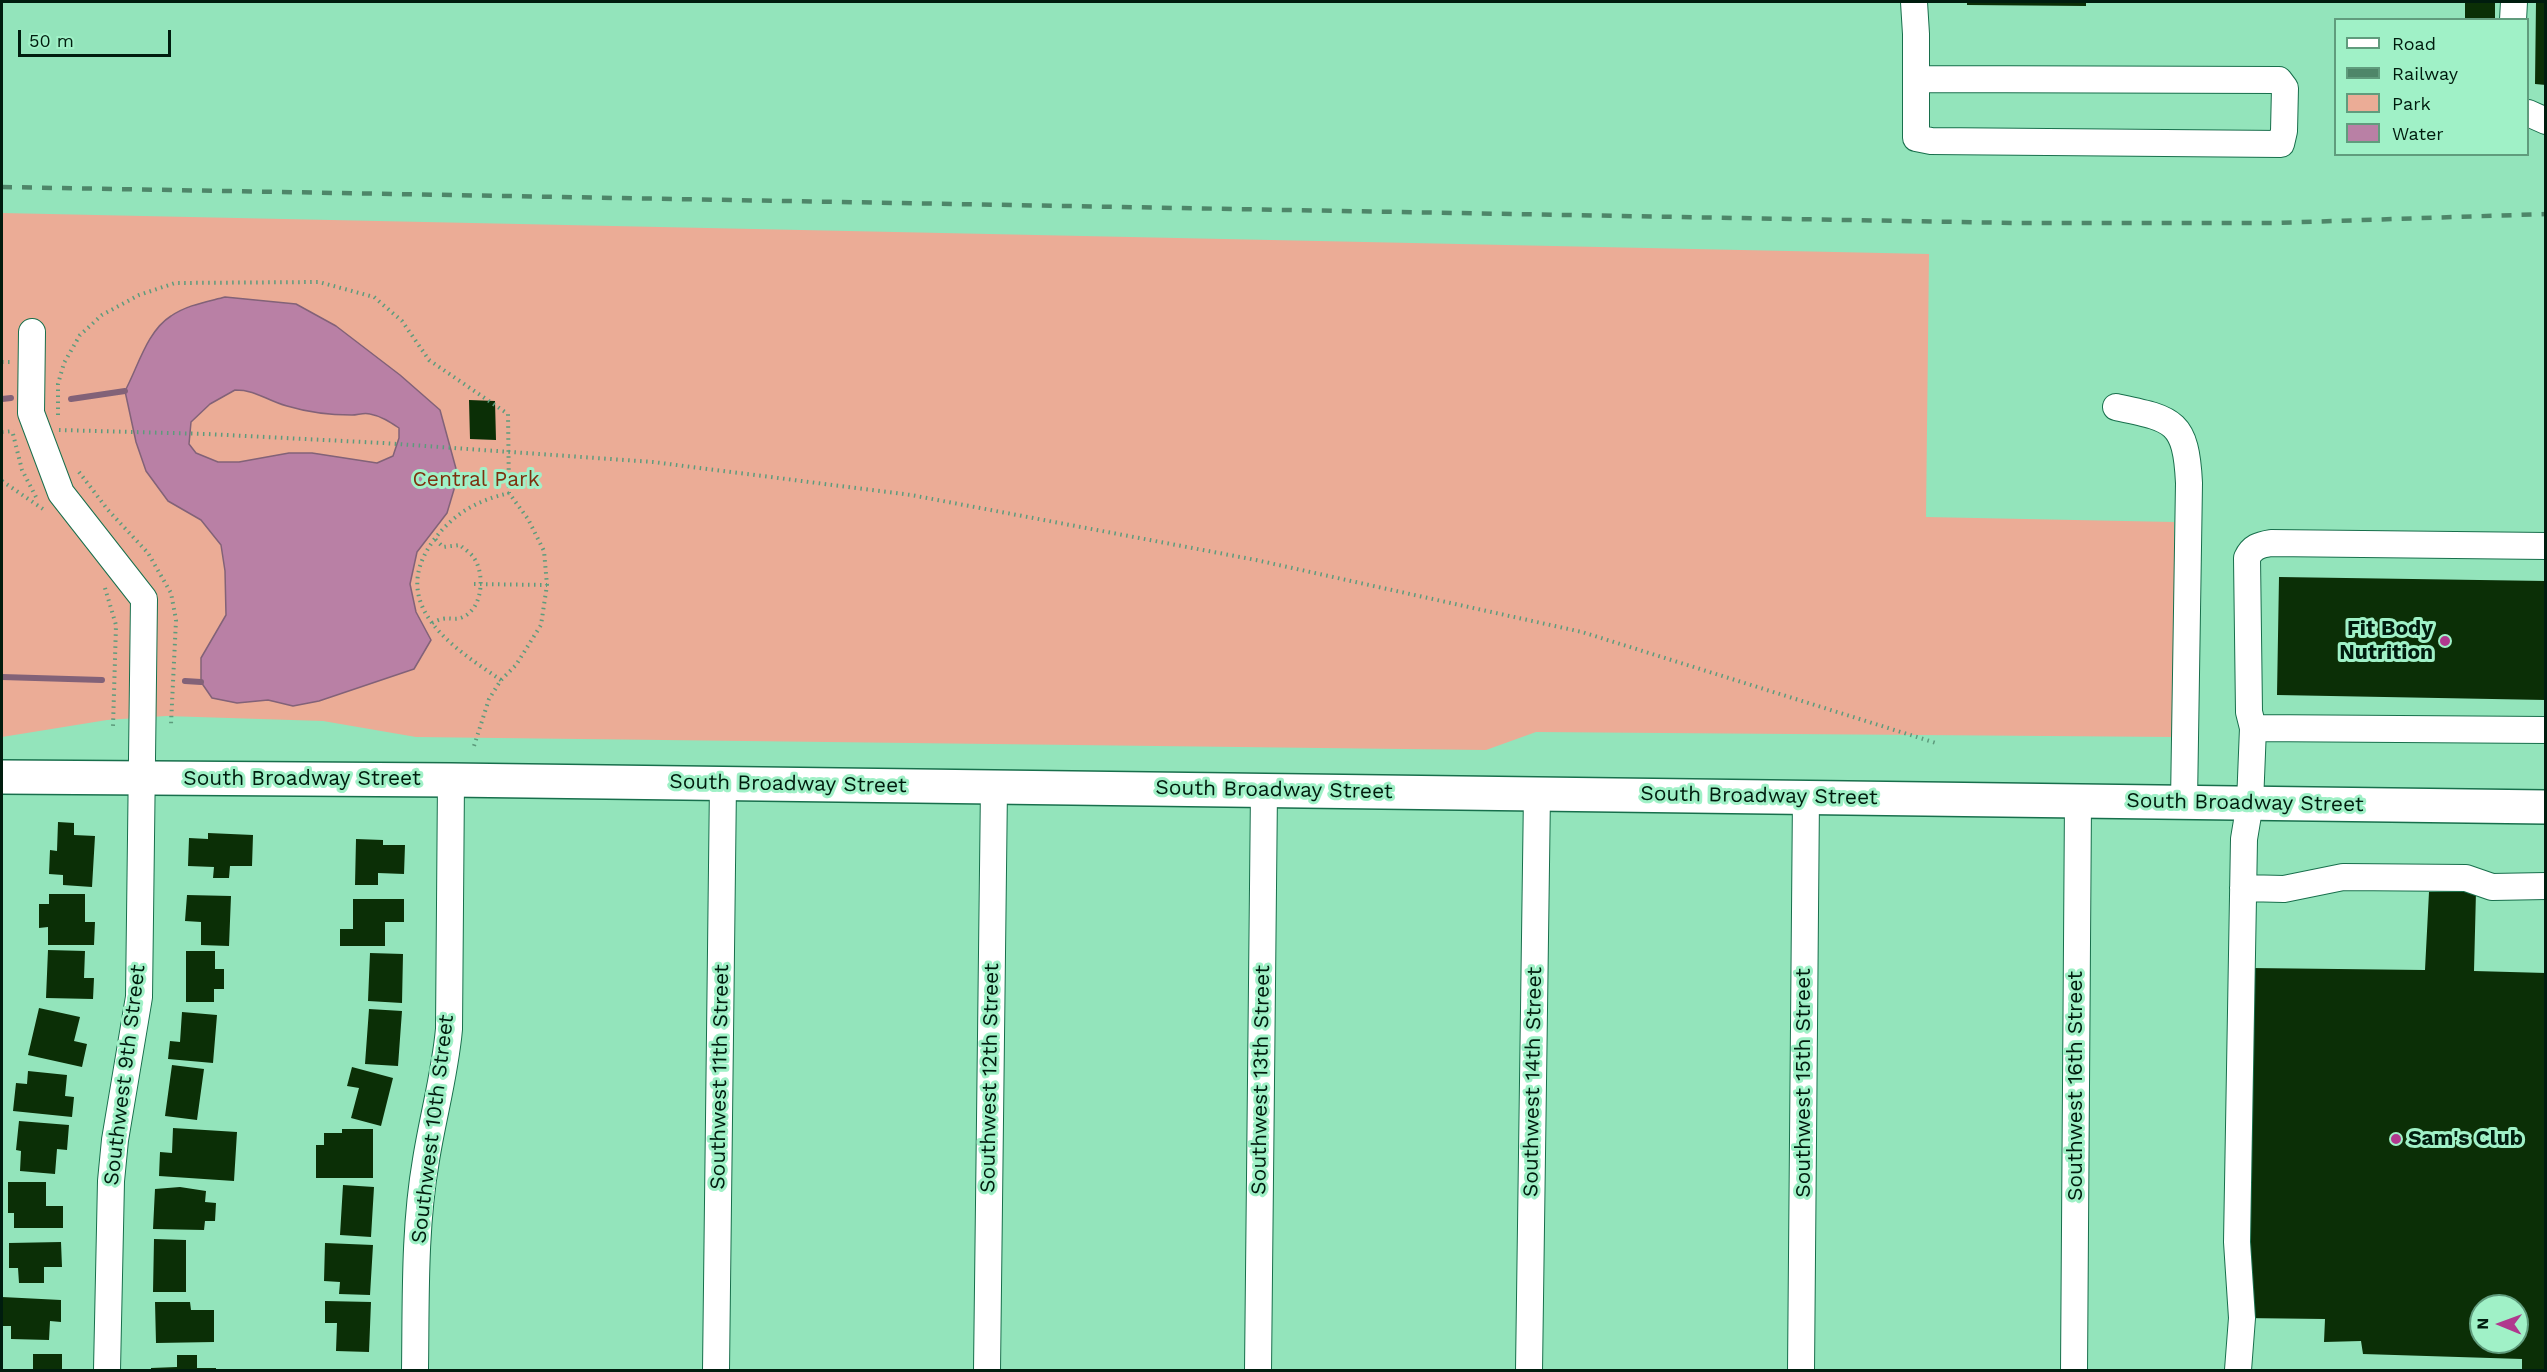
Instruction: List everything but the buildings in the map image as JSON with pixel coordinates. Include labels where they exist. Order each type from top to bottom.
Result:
[{"type":"main road","name":"South Broadway Street","points":[[2,777],[994,786],[2546,807]]},
{"type":"street","points":[[1914,2],[1916,138],[1931,141],[2281,144],[2284,131],[2285,88],[2279,80],[1916,79]]},
{"type":"street","points":[[2514,2],[2514,18]]},
{"type":"street","points":[[2529,113],[2546,120]]},
{"type":"street","name":"Southwest 9th Street","points":[[32,332],[32,413],[61,494],[144,599],[138,997],[115,1140],[111,1181],[107,1371]]},
{"type":"street","points":[[2116,407],[2166,420],[2181,436],[2188,454],[2184,802]]},
{"type":"street","points":[[2238,1371],[2242,1318],[2237,1242],[2244,839],[2250,803],[2253,728],[2249,712],[2247,558],[2250,550],[2271,543],[2546,546]]},
{"type":"street","points":[[2253,728],[2546,730]]},
{"type":"street","name":"Southwest 10th Street","points":[[415,1371],[419,1218],[426,1160],[446,1064],[449,1029],[451,780]]},
{"type":"street","name":"Southwest 11th Street","points":[[716,1371],[723,783]]},
{"type":"street","name":"Southwest 12th Street","points":[[987,1371],[994,786]]},
{"type":"street","name":"Southwest 13th Street","points":[[1258,1371],[1264,790]]},
{"type":"street","name":"Southwest 14th Street","points":[[1529,1371],[1536,793]]},
{"type":"street","name":"Southwest 15th Street","points":[[1801,1371],[1806,796]]},
{"type":"street","name":"Southwest 16th Street","points":[[2074,1371],[2078,801]]},
{"type":"street","points":[[2243,888],[2284,889],[2343,877],[2466,878],[2492,887],[2546,886]]},
{"type":"path","points":[[64,439],[56,409],[58,384],[64,363],[80,335],[102,315],[139,295],[175,283],[319,282],[374,297],[402,321],[429,360],[508,414],[509,493],[528,519],[544,551],[547,585],[541,625],[516,665],[501,680],[489,699],[474,746]]},
{"type":"path","points":[[12,431],[22,470],[49,517]]},
{"type":"path","points":[[49,431],[207,434],[382,443],[653,462],[911,495],[1256,560],[1582,632],[1936,743]]},
{"type":"path","points":[[75,466],[101,501],[148,553],[171,593],[176,620],[171,724]]},
{"type":"path","points":[[2,481],[42,508]]},
{"type":"path","points":[[501,680],[461,653],[432,623],[423,609],[416,585],[422,557],[444,527],[462,512],[483,500],[509,493]]},
{"type":"path","points":[[432,623],[443,616],[461,618],[473,610],[481,584],[474,558],[460,545],[443,547],[435,539]]},
{"type":"path","points":[[474,584],[547,585]]},
{"type":"path","points":[[105,587],[116,625],[113,726]]},
{"type":"green space","name":"Central Park","points":[[2,213],[1929,254],[1926,517],[2174,522],[2175,737],[1536,732],[1486,750],[416,737],[323,721],[166,716],[107,720],[2,737]]},
{"type":"water","points":[[225,297],[296,304],[336,326],[400,375],[440,410],[458,476],[447,513],[417,552],[410,584],[416,612],[431,640],[414,669],[319,701],[293,706],[268,700],[237,703],[212,698],[201,682],[201,658],[226,615],[225,571],[221,545],[201,520],[168,501],[146,471],[136,442],[125,391],[149,340],[163,323],[184,309]],"holes":[[[235,390],[243,390],[302,410],[352,415],[368,413],[382,418],[399,428],[399,438],[393,456],[377,463],[312,453],[289,453],[239,462],[218,462],[196,453],[189,444],[191,422],[210,404]]]},
{"type":"waterway","points":[[71,399],[125,391]]},
{"type":"waterway","points":[[2,399],[11,398]]},
{"type":"waterway","points":[[2,677],[102,680]]},
{"type":"waterway","points":[[185,681],[201,682]]},
{"type":"railway","points":[[2,187],[2016,223],[2273,223],[2546,214]]},
{"type":"place","name":"Fit Body Nutrition","points":[[2445,641]]},
{"type":"place","name":"Sam's Club","points":[[2396,1139]]}]
